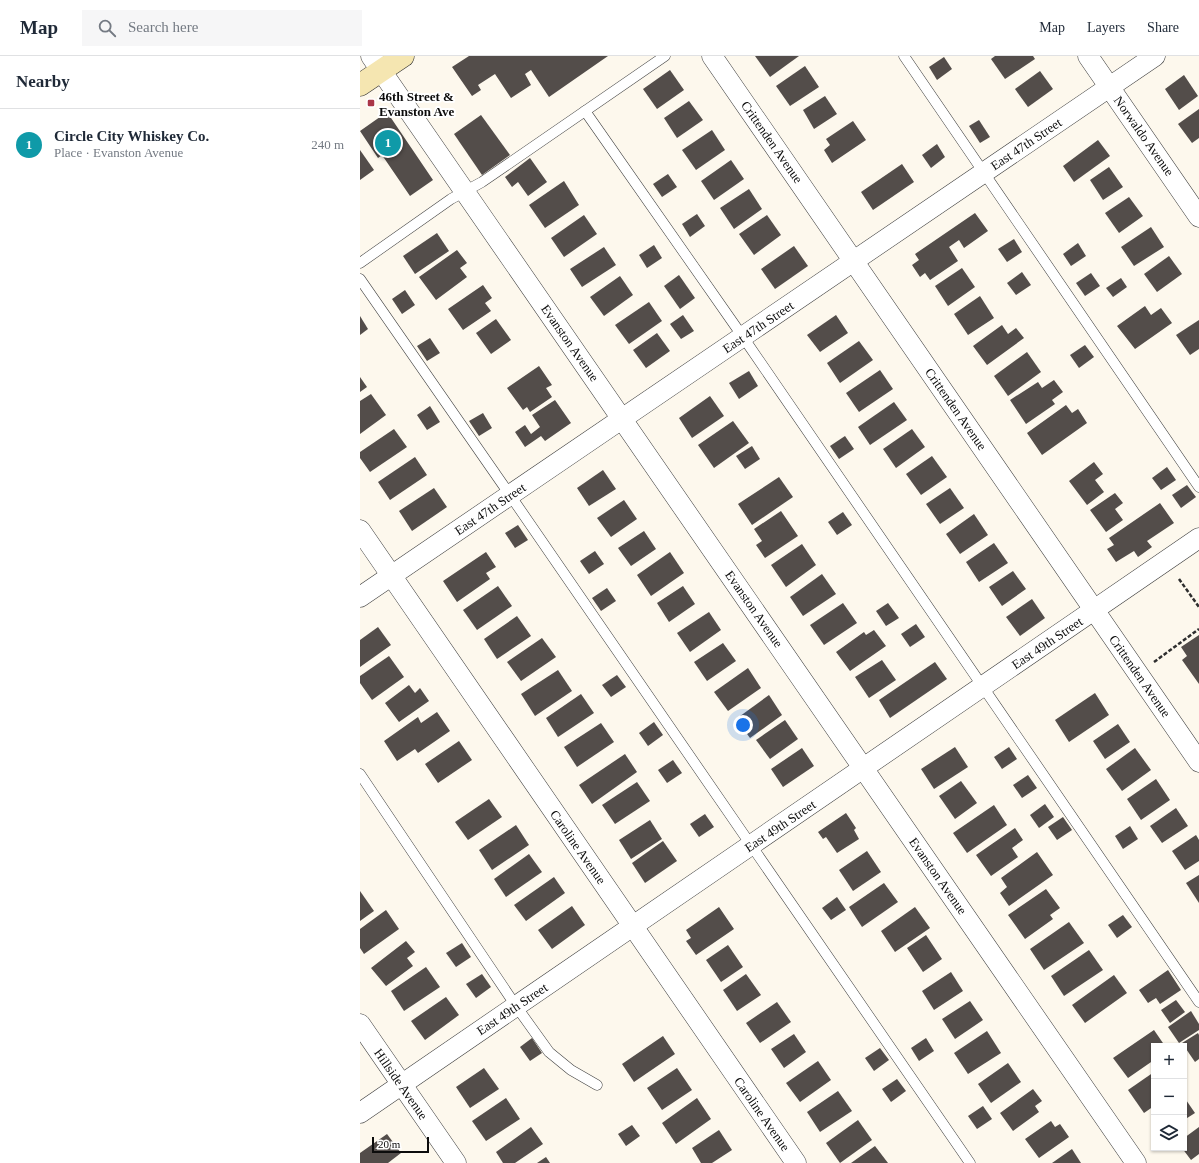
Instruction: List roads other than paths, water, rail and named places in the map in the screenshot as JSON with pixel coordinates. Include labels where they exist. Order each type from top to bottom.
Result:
[{"type":"main road","points":[[360,85],[376,63],[403,56]]},
{"type":"street","name":"Crittenden Avenue","points":[[712,56],[1199,762]]},
{"type":"street","name":"Norwaldo Avenue","points":[[1088,56],[1199,217]]},
{"type":"street","name":"East 47th Street","points":[[360,597],[1155,56]]},
{"type":"street","name":"Evanston Avenue","points":[[376,63],[1136,1163]]},
{"type":"street","name":"Caroline Avenue","points":[[360,530],[796,1163]]},
{"type":"street","name":"East 49th Street","points":[[360,1113],[1199,538]]},
{"type":"street","name":"Hillside Avenue","points":[[360,1024],[456,1163]]},
{"type":"lane","points":[[360,263],[451,199],[482,182],[665,56]]},
{"type":"lane","points":[[904,56],[1199,487]]},
{"type":"lane","points":[[585,111],[743,337],[1199,1002]]},
{"type":"lane","points":[[360,279],[970,1163]]},
{"type":"lane","points":[[360,774],[516,1006],[549,1052],[571,1070],[597,1085]]},
{"type":"place","name":"46th Street & Evanston Ave","points":[[371,103]]},
{"type":"place","name":"Circle City Whiskey Co.","points":[[388,143]]}]
